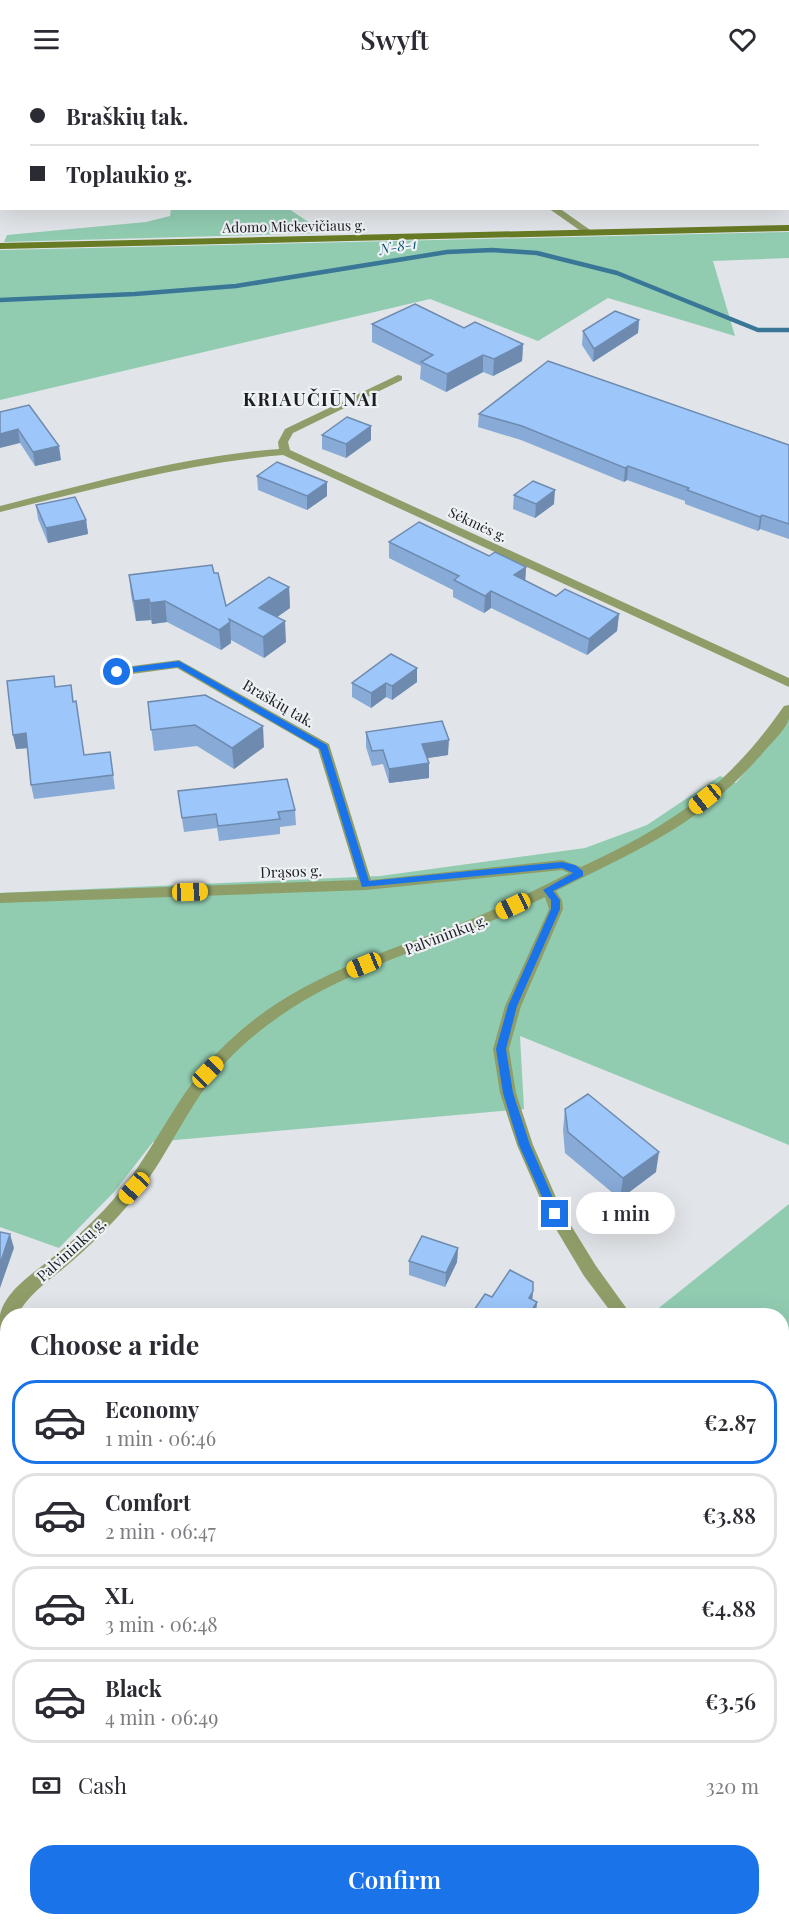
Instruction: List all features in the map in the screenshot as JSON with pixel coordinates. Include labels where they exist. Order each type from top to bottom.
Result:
[{"type":"main road","name":"Adomo Mickevičiaus g.","points":[[0,246],[789,228]]},
{"type":"street","points":[[555,210],[588,232]]},
{"type":"street","points":[[0,509],[186,464],[243,454],[285,452],[283,442],[289,432],[398,378]]},
{"type":"street","name":"Sėkmės g.","points":[[285,452],[789,683]]},
{"type":"street","name":"Braškių tak.","points":[[117,672],[179,664],[324,747],[366,885]]},
{"type":"street","name":"Palvininkų g.","points":[[13,1308],[27,1288],[64,1258],[114,1211],[134,1188],[208,1072],[238,1042],[282,1006],[344,973],[479,922],[663,832],[701,803],[745,764],[777,727],[789,709]]},
{"type":"street","name":"Drąsos g.","points":[[0,898],[366,885],[562,865],[580,873]]},
{"type":"street","points":[[548,890],[555,900],[556,909],[513,1006],[501,1049],[508,1093],[525,1145],[555,1214],[590,1271],[618,1308]]},
{"type":"green space","points":[[171,210],[290,210],[325,233],[4,242],[7,235],[146,222],[170,216]]},
{"type":"green space","points":[[789,232],[789,258],[713,261],[735,336],[608,298],[538,341],[430,299],[0,400],[0,250]]},
{"type":"green space","points":[[789,718],[789,1145],[520,1036],[524,1109],[153,1142],[114,1192],[59,1248],[0,1227],[0,893],[380,876],[585,848],[647,825],[720,776],[736,783]]},
{"type":"green space","points":[[789,1204],[789,1308],[659,1308]]},
{"type":"building","points":[[415,304],[464,328],[475,322],[523,344],[494,359],[483,355],[447,374],[421,362],[433,355],[372,324]]},
{"type":"building","points":[[615,311],[639,320],[594,349],[583,331]]},
{"type":"building","points":[[548,361],[789,445],[789,524],[762,515],[760,517],[687,490],[689,488],[628,466],[625,468],[522,426],[479,414]]},
{"type":"building","points":[[29,405],[59,446],[33,452],[18,429],[0,434],[0,412]]},
{"type":"building","points":[[347,417],[371,426],[346,444],[322,435]]},
{"type":"building","points":[[277,462],[327,482],[307,496],[257,476]]},
{"type":"building","points":[[533,481],[555,490],[536,504],[514,495]]},
{"type":"building","points":[[75,497],[86,520],[46,528],[36,505]]},
{"type":"building","points":[[419,522],[489,556],[495,552],[526,567],[514,575],[556,596],[565,589],[619,614],[589,639],[491,591],[485,596],[454,580],[459,576],[389,542]]},
{"type":"building","points":[[212,565],[214,573],[218,573],[226,606],[269,577],[289,587],[259,608],[285,621],[263,637],[229,619],[230,622],[219,630],[165,601],[150,603],[149,599],[134,601],[129,575]]},
{"type":"building","points":[[391,654],[417,668],[392,686],[386,683],[371,693],[352,683]]},
{"type":"building","points":[[54,676],[55,687],[71,685],[73,702],[76,701],[84,755],[110,752],[113,775],[31,785],[26,733],[13,735],[7,681]]},
{"type":"building","points":[[205,695],[263,726],[232,748],[195,725],[151,730],[148,702]]},
{"type":"building","points":[[442,721],[449,740],[422,744],[429,763],[389,769],[383,750],[372,751],[366,732]]},
{"type":"building","points":[[287,779],[295,810],[278,812],[280,819],[218,826],[216,814],[182,818],[178,791]]},
{"type":"building","points":[[588,1094],[659,1152],[623,1178],[568,1132],[565,1109]]},
{"type":"building","points":[[0,1232],[10,1234],[0,1264]]},
{"type":"building","points":[[422,1236],[458,1248],[446,1273],[409,1261]]},
{"type":"building","points":[[510,1270],[533,1282],[533,1291],[529,1298],[537,1302],[533,1308],[475,1308],[485,1294],[492,1297]]},
{"type":"waterway","name":"N-8-1","points":[[0,300],[135,294],[236,286],[447,252],[492,250],[537,253],[617,273],[758,330],[789,330]]},
{"type":"district","name":"KRIAUČIŪNAI","points":[[311,399]]},
{"type":"route","points":[[117,672],[179,664],[324,747],[366,885],[544,866],[562,865],[580,873],[548,890],[555,900],[556,909],[513,1006],[501,1049],[508,1093],[525,1145],[555,1214]]}]
